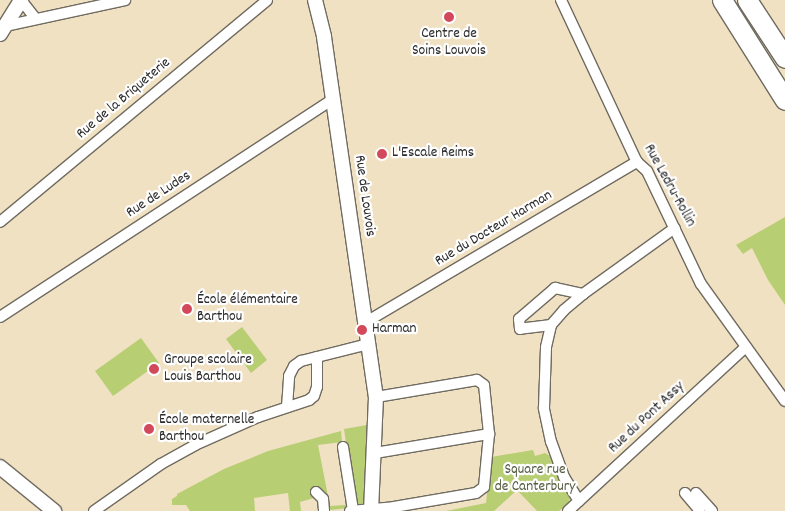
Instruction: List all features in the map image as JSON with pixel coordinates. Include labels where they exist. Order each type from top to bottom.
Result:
[{"type":"highway","points":[[722,0],[785,100]]},
{"type":"highway","points":[[747,0],[785,58]]},
{"type":"street","points":[[2,30],[21,0],[35,18]]},
{"type":"street","points":[[2,30],[35,18],[125,0]]},
{"type":"street","name":"Rue de la Briqueterie","points":[[0,222],[266,0]]},
{"type":"street","name":"Rue de Louvois","points":[[315,0],[324,38],[334,98],[376,397],[372,509]]},
{"type":"street","name":"Rue Ledru-Rollin","points":[[561,0],[637,162],[647,171],[701,284],[785,401]]},
{"type":"street","name":"Rue de Ludes","points":[[0,317],[334,98]]},
{"type":"street","name":"Rue du Docteur Harman","points":[[366,322],[637,162]]},
{"type":"street","points":[[579,501],[564,477],[551,442],[544,408],[546,347],[551,325],[564,310],[583,294],[675,228]]},
{"type":"street","points":[[551,325],[520,329],[520,319],[555,288],[583,294]]},
{"type":"street","points":[[287,407],[289,376],[294,366],[301,361],[368,344]]},
{"type":"street","name":"Rue du Pont Assy","points":[[568,511],[746,347]]},
{"type":"street","points":[[94,511],[160,464],[195,444],[251,420],[309,400],[314,396],[317,387],[317,357]]},
{"type":"street","points":[[343,447],[351,511],[388,509],[476,493],[484,487],[489,434],[484,385],[477,380],[376,397]]},
{"type":"street","points":[[375,453],[489,434]]},
{"type":"street","points":[[0,467],[54,511]]},
{"type":"street","points":[[316,492],[323,499],[324,511]]},
{"type":"street","points":[[685,493],[700,511]]},
{"type":"street","points":[[696,493],[712,511]]},
{"type":"green space","points":[[785,217],[785,305],[768,280],[752,248],[743,254],[736,245]]},
{"type":"green space","points":[[242,327],[267,360],[251,373],[226,339]]},
{"type":"green space","points":[[141,338],[159,363],[113,396],[95,371]]},
{"type":"green space","points":[[367,425],[366,498],[365,502],[358,506],[355,504],[344,429]]},
{"type":"green space","points":[[341,431],[342,442],[318,445],[330,506],[345,505],[345,502],[350,502],[347,508],[331,510],[314,495],[314,498],[300,502],[301,511],[290,511],[288,493],[254,498],[255,511],[190,511],[186,505],[172,505],[172,499],[177,494],[224,469],[268,451]]},
{"type":"green space","name":"Square rue de Canterbury","points":[[533,450],[535,456],[545,453],[550,456],[570,498],[568,504],[559,511],[537,511],[517,490],[494,511],[446,511],[486,503],[491,457]]},
{"type":"place","name":"Centre de Soins Louvois","points":[[449,17]]},
{"type":"place","name":"L'Escale Reims","points":[[382,154]]},
{"type":"place","name":"École élémentaire Barthou","points":[[187,309]]},
{"type":"place","name":"Harman","points":[[362,330]]},
{"type":"place","name":"Groupe scolaire Louis Barthou","points":[[154,369]]},
{"type":"place","name":"École maternelle Barthou","points":[[149,429]]}]
